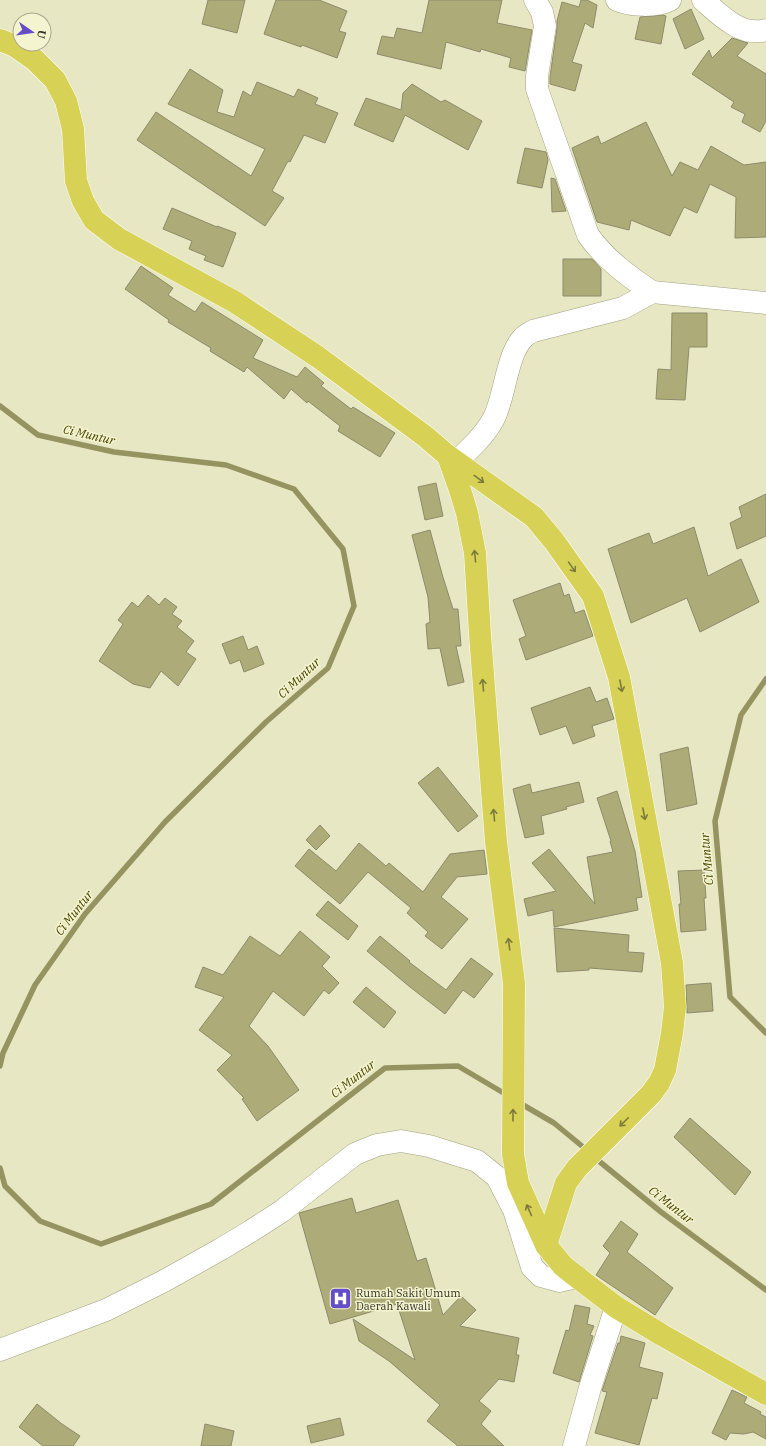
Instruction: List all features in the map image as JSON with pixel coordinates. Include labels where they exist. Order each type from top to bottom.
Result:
[{"type":"highway","points":[[0,40],[15,46],[35,60],[55,80],[66,101],[73,129],[76,180],[83,201],[94,220],[119,239],[235,302],[267,323],[359,386],[426,437],[452,459],[534,517],[554,541],[593,596],[619,677],[672,970],[675,1007],[665,1070],[659,1083],[651,1094],[576,1168],[566,1183],[546,1245]]},
{"type":"highway","points":[[452,459],[467,513],[475,553],[496,842],[514,983],[513,1154],[518,1183],[546,1245],[563,1266],[616,1307],[766,1394]]},
{"type":"street","points":[[535,0],[542,12],[545,26],[537,76],[537,89],[588,235],[598,250],[625,273],[652,292],[766,303]]},
{"type":"street","points":[[617,0],[642,4],[662,3],[670,0]]},
{"type":"street","points":[[703,0],[732,24],[752,31],[760,32],[766,30]]},
{"type":"street","points":[[452,459],[485,433],[500,403],[511,361],[518,344],[523,337],[533,331],[623,308],[652,292]]},
{"type":"street","points":[[0,1350],[106,1310],[164,1281],[222,1249],[282,1211],[355,1154],[377,1145],[401,1141],[429,1146],[477,1161],[497,1177],[514,1210],[532,1267],[541,1276],[560,1281],[577,1277]]},
{"type":"street","points":[[574,1446],[584,1407],[616,1307]]},
{"type":"building","points":[[208,0],[245,0],[237,33],[202,24]]},
{"type":"building","points":[[276,0],[319,0],[347,11],[339,31],[346,33],[337,58],[302,45],[301,47],[264,34]]},
{"type":"building","points":[[429,0],[502,0],[497,23],[532,30],[525,71],[509,67],[511,58],[481,49],[480,52],[446,42],[441,69],[377,54],[382,36],[394,38],[397,28],[422,33]]},
{"type":"building","points":[[581,0],[587,0],[597,5],[593,28],[585,23],[572,62],[582,65],[575,91],[550,84],[550,77],[557,21],[562,2],[579,7]]},
{"type":"building","points":[[691,9],[704,39],[685,49],[673,19]]},
{"type":"building","points":[[666,16],[661,44],[635,39],[640,17]]},
{"type":"building","points":[[732,38],[748,43],[737,56],[766,74],[766,121],[760,132],[742,122],[745,114],[731,107],[734,102],[692,74],[709,50],[712,58]]},
{"type":"building","points":[[190,69],[223,90],[217,112],[234,117],[243,91],[251,96],[257,82],[294,97],[298,89],[318,98],[315,104],[338,113],[325,143],[304,135],[290,162],[288,161],[272,191],[284,198],[265,226],[137,140],[156,112],[251,176],[265,149],[168,104]]},
{"type":"building","points":[[412,84],[441,102],[445,100],[482,121],[468,150],[405,115],[393,142],[354,125],[366,98],[401,110],[403,93]]},
{"type":"building","points":[[646,122],[672,176],[680,162],[698,170],[711,146],[744,165],[766,162],[766,237],[735,238],[736,197],[710,184],[697,213],[684,207],[670,236],[631,220],[629,230],[597,222],[572,148],[598,136],[601,144]]},
{"type":"building","points":[[525,148],[546,152],[548,160],[542,188],[517,183]]},
{"type":"building","points":[[551,178],[555,179],[566,211],[552,212]]},
{"type":"building","points":[[172,208],[217,227],[236,233],[223,267],[204,260],[206,256],[189,249],[192,241],[163,229]]},
{"type":"building","points":[[563,259],[592,259],[601,269],[601,296],[563,296]]},
{"type":"building","points":[[141,266],[173,288],[168,295],[195,312],[202,302],[263,340],[253,358],[297,377],[305,367],[324,383],[321,386],[351,409],[353,407],[395,433],[380,457],[338,431],[340,426],[308,401],[307,403],[291,389],[284,399],[247,367],[244,372],[210,351],[211,348],[168,322],[169,320],[125,289]]},
{"type":"building","points":[[672,313],[707,313],[707,347],[689,347],[685,400],[656,399],[658,369],[671,370]]},
{"type":"building","points":[[436,483],[443,516],[425,520],[418,487]]},
{"type":"building","points":[[766,494],[766,536],[737,549],[730,523],[742,517],[739,507]]},
{"type":"building","points":[[694,527],[708,576],[741,559],[759,602],[700,632],[687,598],[631,623],[608,549],[649,533],[653,544]]},
{"type":"building","points":[[430,530],[453,609],[458,609],[461,646],[456,646],[464,682],[448,686],[440,648],[428,649],[426,624],[430,622],[428,597],[412,535]]},
{"type":"building","points":[[560,583],[564,596],[569,594],[575,613],[584,610],[593,636],[526,660],[519,639],[526,636],[513,600]]},
{"type":"building","points":[[148,595],[159,605],[165,598],[177,607],[172,614],[182,621],[177,627],[194,641],[186,652],[196,659],[178,686],[161,671],[150,688],[133,684],[99,661],[123,624],[118,620],[132,602],[138,607]]},
{"type":"building","points":[[243,636],[248,650],[257,646],[264,664],[244,672],[240,660],[230,664],[222,644]]},
{"type":"building","points":[[590,687],[596,702],[607,698],[614,719],[592,726],[595,736],[573,744],[566,726],[540,735],[531,708]]},
{"type":"building","points":[[688,747],[697,804],[667,811],[660,754]]},
{"type":"building","points":[[438,767],[478,816],[458,832],[418,783]]},
{"type":"building","points":[[579,782],[584,802],[566,807],[567,809],[541,816],[544,834],[525,838],[513,789],[530,784],[532,793]]},
{"type":"building","points":[[617,791],[635,851],[642,897],[636,898],[638,910],[554,927],[553,910],[528,916],[524,899],[556,891],[532,863],[549,849],[595,904],[587,857],[613,852],[611,841],[597,798]]},
{"type":"building","points":[[320,825],[330,836],[316,850],[306,840]]},
{"type":"building","points":[[359,843],[386,866],[389,863],[423,892],[450,854],[484,850],[487,874],[457,877],[441,897],[468,919],[442,949],[425,936],[428,932],[407,913],[411,908],[368,872],[340,904],[295,866],[309,849],[336,871]]},
{"type":"building","points":[[704,870],[706,930],[681,932],[679,904],[681,904],[678,871]]},
{"type":"building","points":[[328,901],[358,926],[348,940],[316,915]]},
{"type":"building","points":[[554,928],[629,935],[628,952],[644,953],[642,972],[589,968],[589,970],[557,972]]},
{"type":"building","points":[[300,931],[330,957],[322,966],[339,983],[329,994],[324,990],[304,1016],[273,991],[249,1026],[268,1046],[299,1090],[257,1121],[242,1099],[244,1098],[217,1070],[232,1055],[199,1030],[224,997],[195,987],[203,967],[223,975],[250,936],[280,956]]},
{"type":"building","points":[[380,936],[410,961],[409,962],[446,990],[471,958],[493,974],[474,998],[463,990],[445,1014],[367,951]]},
{"type":"building","points":[[711,983],[713,1011],[687,1013],[686,985]]},
{"type":"building","points":[[366,987],[396,1012],[384,1028],[353,1002]]},
{"type":"building","points":[[690,1118],[751,1172],[735,1195],[674,1137]]},
{"type":"building","points":[[352,1198],[356,1213],[398,1200],[417,1261],[426,1258],[443,1315],[461,1296],[476,1310],[460,1326],[519,1338],[516,1355],[519,1355],[514,1382],[499,1379],[479,1401],[491,1411],[481,1424],[504,1446],[458,1446],[427,1421],[440,1405],[389,1361],[359,1341],[353,1319],[415,1360],[397,1304],[330,1324],[299,1213]]},
{"type":"building","points":[[621,1221],[638,1234],[627,1252],[673,1288],[655,1315],[596,1275],[610,1253],[603,1246]]},
{"type":"building","points":[[575,1305],[590,1308],[587,1324],[594,1326],[590,1335],[593,1336],[579,1382],[553,1373],[566,1330],[569,1331]]},
{"type":"building","points":[[621,1336],[645,1343],[639,1367],[663,1373],[657,1399],[652,1398],[639,1445],[595,1433],[607,1392],[602,1391],[618,1343],[620,1343]]},
{"type":"building","points":[[732,1390],[747,1397],[744,1403],[761,1412],[760,1414],[766,1417],[766,1439],[753,1432],[744,1434],[730,1433],[726,1440],[712,1433]]},
{"type":"building","points":[[37,1404],[80,1436],[73,1446],[43,1446],[19,1427]]},
{"type":"building","points":[[340,1418],[344,1435],[311,1443],[307,1426]]},
{"type":"building","points":[[205,1424],[234,1431],[231,1446],[201,1446]]},
{"type":"waterway","name":"Ci Muntur","points":[[0,406],[38,435],[114,452],[226,465],[294,489],[343,549],[354,606],[328,668],[266,722],[165,822],[85,914],[35,985],[3,1053],[0,1066]]},
{"type":"waterway","name":"Ci Muntur","points":[[766,679],[741,715],[715,821],[730,997],[766,1033]]},
{"type":"waterway","name":"Ci Muntur","points":[[0,1168],[5,1186],[40,1221],[101,1244],[211,1204],[385,1068],[458,1066],[507,1095]]},
{"type":"waterway","name":"Ci Muntur","points":[[518,1102],[554,1123],[588,1151]]},
{"type":"waterway","name":"Ci Muntur","points":[[594,1157],[661,1212],[766,1290]]},
{"type":"place","name":"Rumah Sakit Umum Daerah Kawali","points":[[341,1299]]}]
